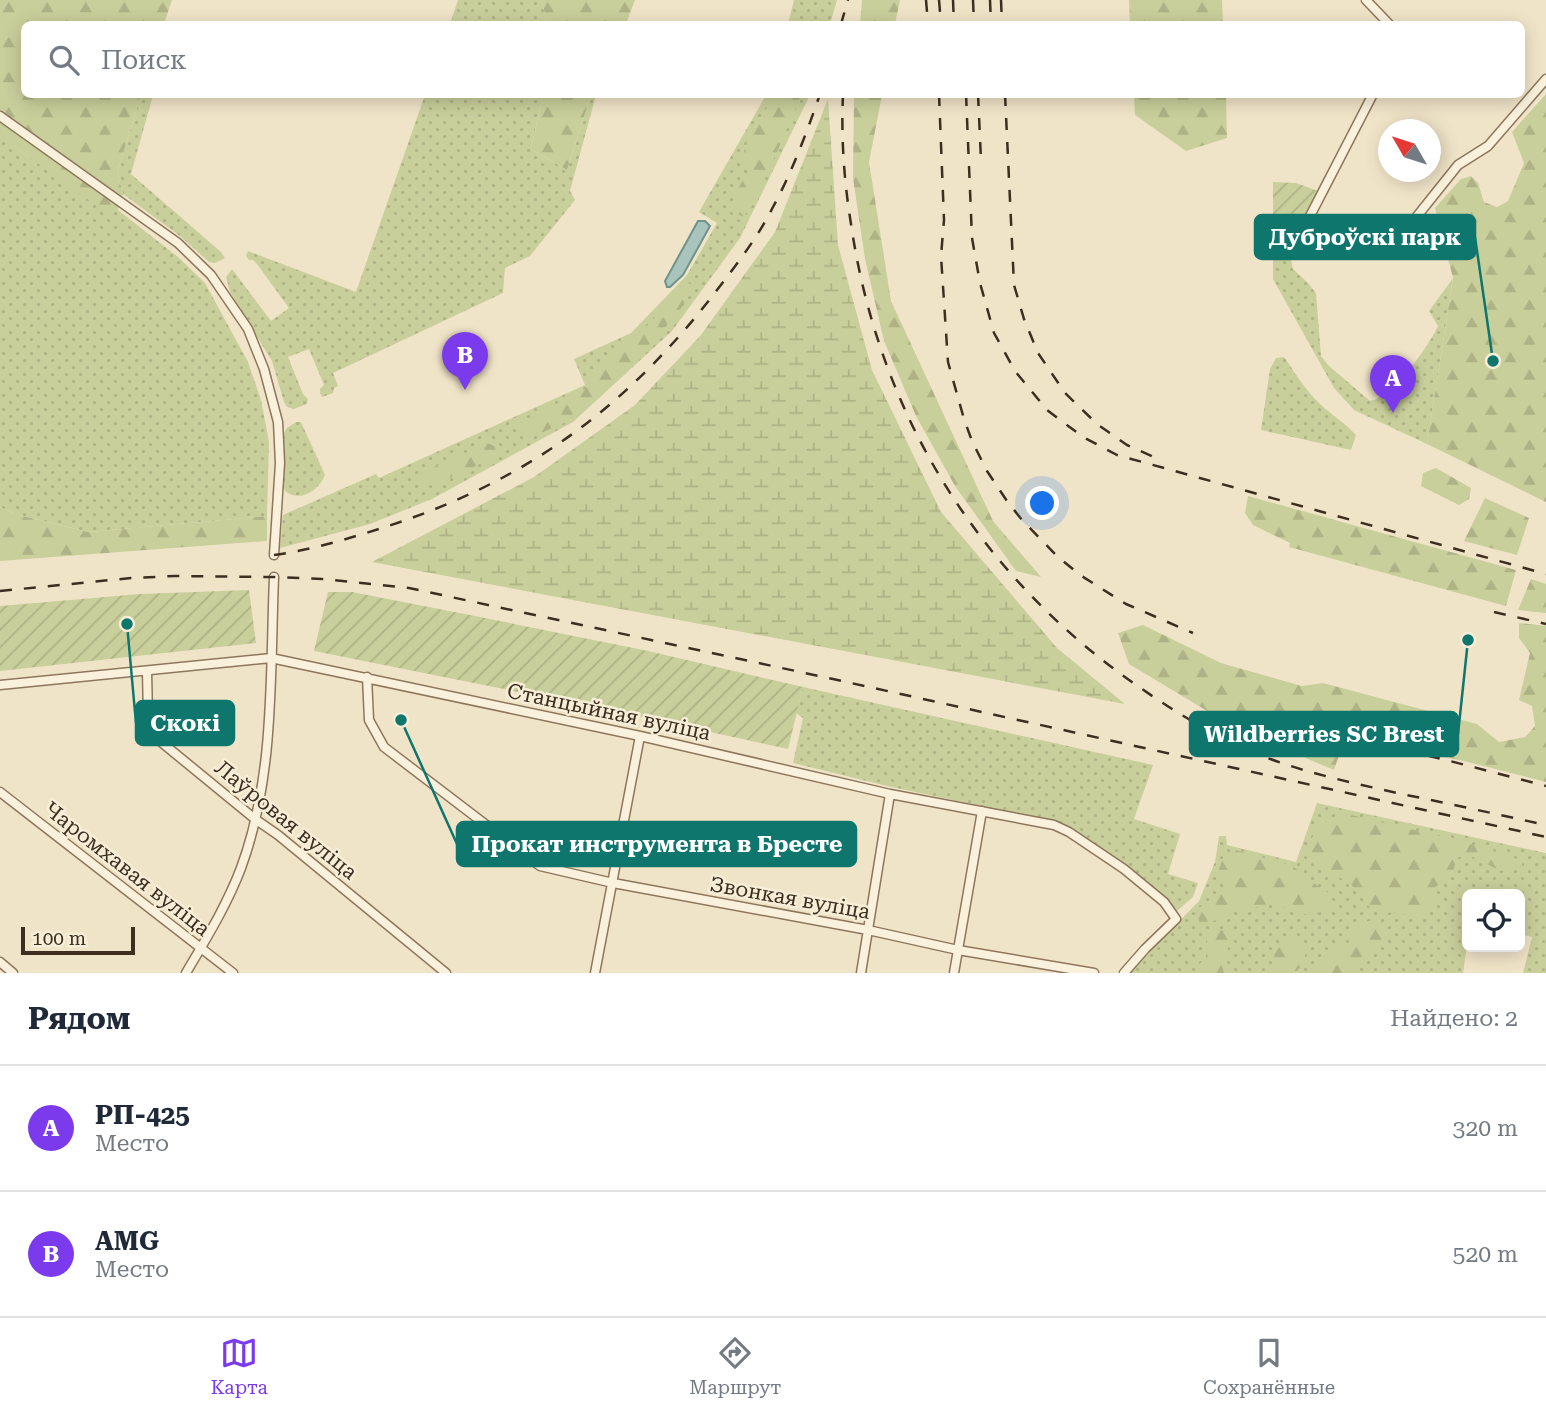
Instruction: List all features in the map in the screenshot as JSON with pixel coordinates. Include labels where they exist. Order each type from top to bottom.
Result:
[{"type":"street","points":[[1366,0],[1386,21]]},
{"type":"street","points":[[1393,240],[1402,235],[1458,165],[1488,146],[1546,79]]},
{"type":"street","points":[[1293,249],[1371,98]]},
{"type":"street","points":[[0,116],[178,243],[211,275],[248,329],[264,369],[278,422],[280,463],[274,555]]},
{"type":"street","points":[[186,973],[220,913],[240,869],[255,819],[263,782],[269,726],[274,577]]},
{"type":"street","name":"Станцыйная вуліца","points":[[0,685],[271,658],[640,736],[890,794],[1054,825],[1124,869],[1164,902],[1176,919],[1124,973]]},
{"type":"street","name":"Лаўровая вуліца","points":[[147,671],[148,717],[155,737],[446,973]]},
{"type":"street","name":"Звонкая вуліца","points":[[367,677],[369,720],[384,747],[540,866],[613,883],[868,930],[958,950],[1094,973]]},
{"type":"street","points":[[595,973],[640,736]]},
{"type":"street","name":"Чаромхавая вуліца","points":[[0,792],[233,973]]},
{"type":"street","points":[[860,973],[890,794]]},
{"type":"street","points":[[954,973],[982,811]]},
{"type":"street","points":[[0,962],[13,973]]},
{"type":"green space","points":[[0,0],[172,0],[165,21],[21,21],[21,98],[140,98],[117,172],[123,194],[118,210],[108,214],[0,136]]},
{"type":"green space","points":[[458,0],[541,0],[547,21],[451,21]]},
{"type":"green space","points":[[541,0],[635,0],[627,21],[547,21]]},
{"type":"green space","points":[[794,0],[837,0],[831,21],[789,21]]},
{"type":"green space","points":[[862,0],[900,0],[896,21],[860,21]]},
{"type":"green space","points":[[1129,0],[1222,0],[1223,21],[1130,21]]},
{"type":"green space","points":[[1546,94],[1546,502],[1427,444],[1453,278],[1435,208],[1461,179],[1471,176],[1478,183],[1484,202],[1497,207],[1508,201],[1524,163],[1512,132]]},
{"type":"green space","points":[[140,98],[152,98],[131,174],[225,258],[215,263],[209,262],[180,236],[123,194],[117,172]]},
{"type":"green space","points":[[424,98],[542,98],[531,149],[567,170],[590,98],[595,98],[570,191],[575,200],[530,256],[505,268],[503,293],[333,373],[338,386],[333,393],[322,397],[320,389],[324,385],[309,349],[288,357],[303,394],[308,399],[307,404],[294,409],[287,407],[272,361],[230,292],[226,277],[232,269],[271,321],[289,308],[257,264],[246,256],[248,251],[356,292]]},
{"type":"green space","points":[[542,98],[590,98],[567,170],[531,149]]},
{"type":"green space","points":[[764,98],[809,98],[740,238],[672,331],[573,422],[432,499],[370,524],[280,548],[283,515],[376,474],[379,478],[585,385],[574,359],[631,333],[687,275],[717,223],[699,212]]},
{"type":"green space","points":[[773,98],[800,98],[751,208],[743,217],[733,211],[734,196],[748,171],[742,158],[750,134]]},
{"type":"green space","points":[[854,98],[881,98],[869,162],[891,301],[993,521],[1041,577],[1016,571],[955,486],[916,416],[884,341],[865,259],[853,178]]},
{"type":"green space","points":[[1134,98],[1226,98],[1227,138],[1186,151],[1135,115]]},
{"type":"green space","points":[[828,99],[838,245],[872,370],[941,512],[1057,648],[1125,704],[372,562],[534,477],[635,405],[701,335],[775,232]]},
{"type":"green space","points":[[0,136],[108,213],[118,210],[178,257],[205,283],[248,362],[261,400],[269,442],[267,516],[88,532],[15,514],[0,507]]},
{"type":"green space","points":[[1273,182],[1296,183],[1318,191],[1297,233],[1273,230]]},
{"type":"green space","points":[[1273,230],[1297,233],[1290,254],[1293,269],[1316,293],[1321,356],[1370,401],[1389,391],[1427,346],[1438,326],[1429,311],[1453,278],[1427,444],[1354,410],[1334,388],[1273,279]]},
{"type":"green space","points":[[689,283],[695,286],[680,310],[656,338],[584,408],[564,423],[529,438],[517,435],[515,426],[586,388],[590,371],[647,326]]},
{"type":"green space","points":[[1284,357],[1314,398],[1356,435],[1351,450],[1261,430],[1270,369],[1276,358]]},
{"type":"green space","points":[[301,422],[325,475],[318,486],[308,494],[296,496],[285,491],[283,485],[282,436],[287,428]]},
{"type":"green space","points":[[487,443],[497,447],[497,455],[429,486],[420,481],[421,473]]},
{"type":"green space","points":[[1436,468],[1471,488],[1469,499],[1459,505],[1421,486],[1423,473]]},
{"type":"green space","points":[[1248,496],[1516,570],[1506,606],[1289,547],[1290,543],[1253,525],[1245,513]]},
{"type":"green space","points":[[1485,498],[1529,518],[1517,555],[1464,541]]},
{"type":"green space","points":[[0,507],[15,514],[88,532],[267,516],[267,541],[0,561]]},
{"type":"green space","points":[[1531,579],[1546,584],[1546,613],[1518,610]]},
{"type":"green space","points":[[249,590],[256,643],[0,671],[0,606],[140,594]]},
{"type":"green space","points":[[328,592],[352,592],[480,617],[648,651],[803,687],[788,749],[314,651]]},
{"type":"green space","points":[[1519,623],[1546,626],[1546,782],[1346,735],[1334,770],[1237,729],[1129,664],[1118,633],[1143,625],[1221,663],[1302,686],[1323,683],[1477,724],[1499,742],[1525,737],[1535,726],[1532,706],[1519,700],[1530,653],[1519,638]]},
{"type":"green space","points":[[803,687],[1153,765],[1134,819],[1180,834],[1168,874],[1198,883],[1193,897],[1176,912],[1164,896],[1062,823],[793,763],[803,718],[796,713]]},
{"type":"green space","points":[[1317,803],[1546,853],[1546,973],[1523,973],[1532,937],[1525,935],[1525,889],[1462,889],[1462,952],[1466,952],[1463,973],[1131,973],[1199,901],[1215,862],[1219,836],[1226,836],[1227,845],[1296,862]]},
{"type":"green space","points":[[1347,814],[1460,841],[1513,857],[1523,862],[1521,869],[1503,871],[1474,857],[1462,856],[1455,859],[1452,872],[1435,887],[1436,906],[1420,917],[1372,910],[1349,882],[1315,866],[1304,854],[1319,827],[1331,819]]},
{"type":"green space","points":[[1235,850],[1290,865],[1330,894],[1331,907],[1312,916],[1276,904],[1235,911],[1218,920],[1204,922],[1195,917],[1198,908],[1221,894],[1225,886],[1218,878],[1219,869],[1225,854]]},
{"type":"green space","points":[[1368,921],[1380,922],[1386,933],[1355,973],[1313,973],[1325,955],[1349,942],[1356,926]]},
{"type":"green space","points":[[1228,929],[1233,938],[1221,963],[1224,973],[1194,973],[1207,954],[1206,937]]},
{"type":"green space","points":[[1290,939],[1300,943],[1306,950],[1304,962],[1297,971],[1266,973],[1274,961],[1274,952],[1280,944]]},
{"type":"water","points":[[698,221],[705,221],[710,226],[683,275],[667,287],[665,281]]},
{"type":"railway","points":[[842,21],[848,0]]},
{"type":"railway","points":[[926,0],[928,21]]},
{"type":"railway","points":[[939,0],[941,21]]},
{"type":"railway","points":[[953,0],[954,21]]},
{"type":"railway","points":[[973,0],[974,21]]},
{"type":"railway","points":[[990,0],[991,21]]},
{"type":"railway","points":[[1001,0],[1002,21]]},
{"type":"railway","points":[[274,555],[342,540],[433,510],[527,464],[609,405],[647,371],[683,332],[754,240],[787,180],[819,98]]},
{"type":"railway","points":[[843,98],[844,159],[851,224],[865,295],[886,363],[913,427],[947,488],[987,545],[1033,598],[1085,646],[1142,689],[1197,724],[1255,753],[1343,781],[1546,825]]},
{"type":"railway","points":[[939,98],[944,220],[941,256],[948,362],[972,441],[987,471],[1007,501],[1057,556],[1080,575],[1126,604],[1193,633]]},
{"type":"railway","points":[[966,98],[972,238],[980,283],[994,333],[1015,371],[1047,410],[1083,437],[1117,455],[1546,574]]},
{"type":"railway","points":[[978,98],[981,160]]},
{"type":"railway","points":[[1005,98],[1014,285],[1038,353],[1065,393],[1097,424],[1127,445],[1156,458]]},
{"type":"railway","points":[[0,591],[175,576],[322,579],[409,588],[1546,837]]},
{"type":"railway","points":[[1494,612],[1546,624]]},
{"type":"railway","points":[[1358,739],[1546,786]]},
{"type":"place","name":"Дуброўскі парк","points":[[1493,361]]},
{"type":"place","name":"AMG","points":[[465,390]]},
{"type":"place","name":"РП-425","points":[[1393,413]]},
{"type":"place","name":"Скокі","points":[[127,624]]},
{"type":"place","name":"Wildberries SC Brest","points":[[1468,640]]},
{"type":"place","name":"Прокат инструмента в Бресте","points":[[401,720]]}]
